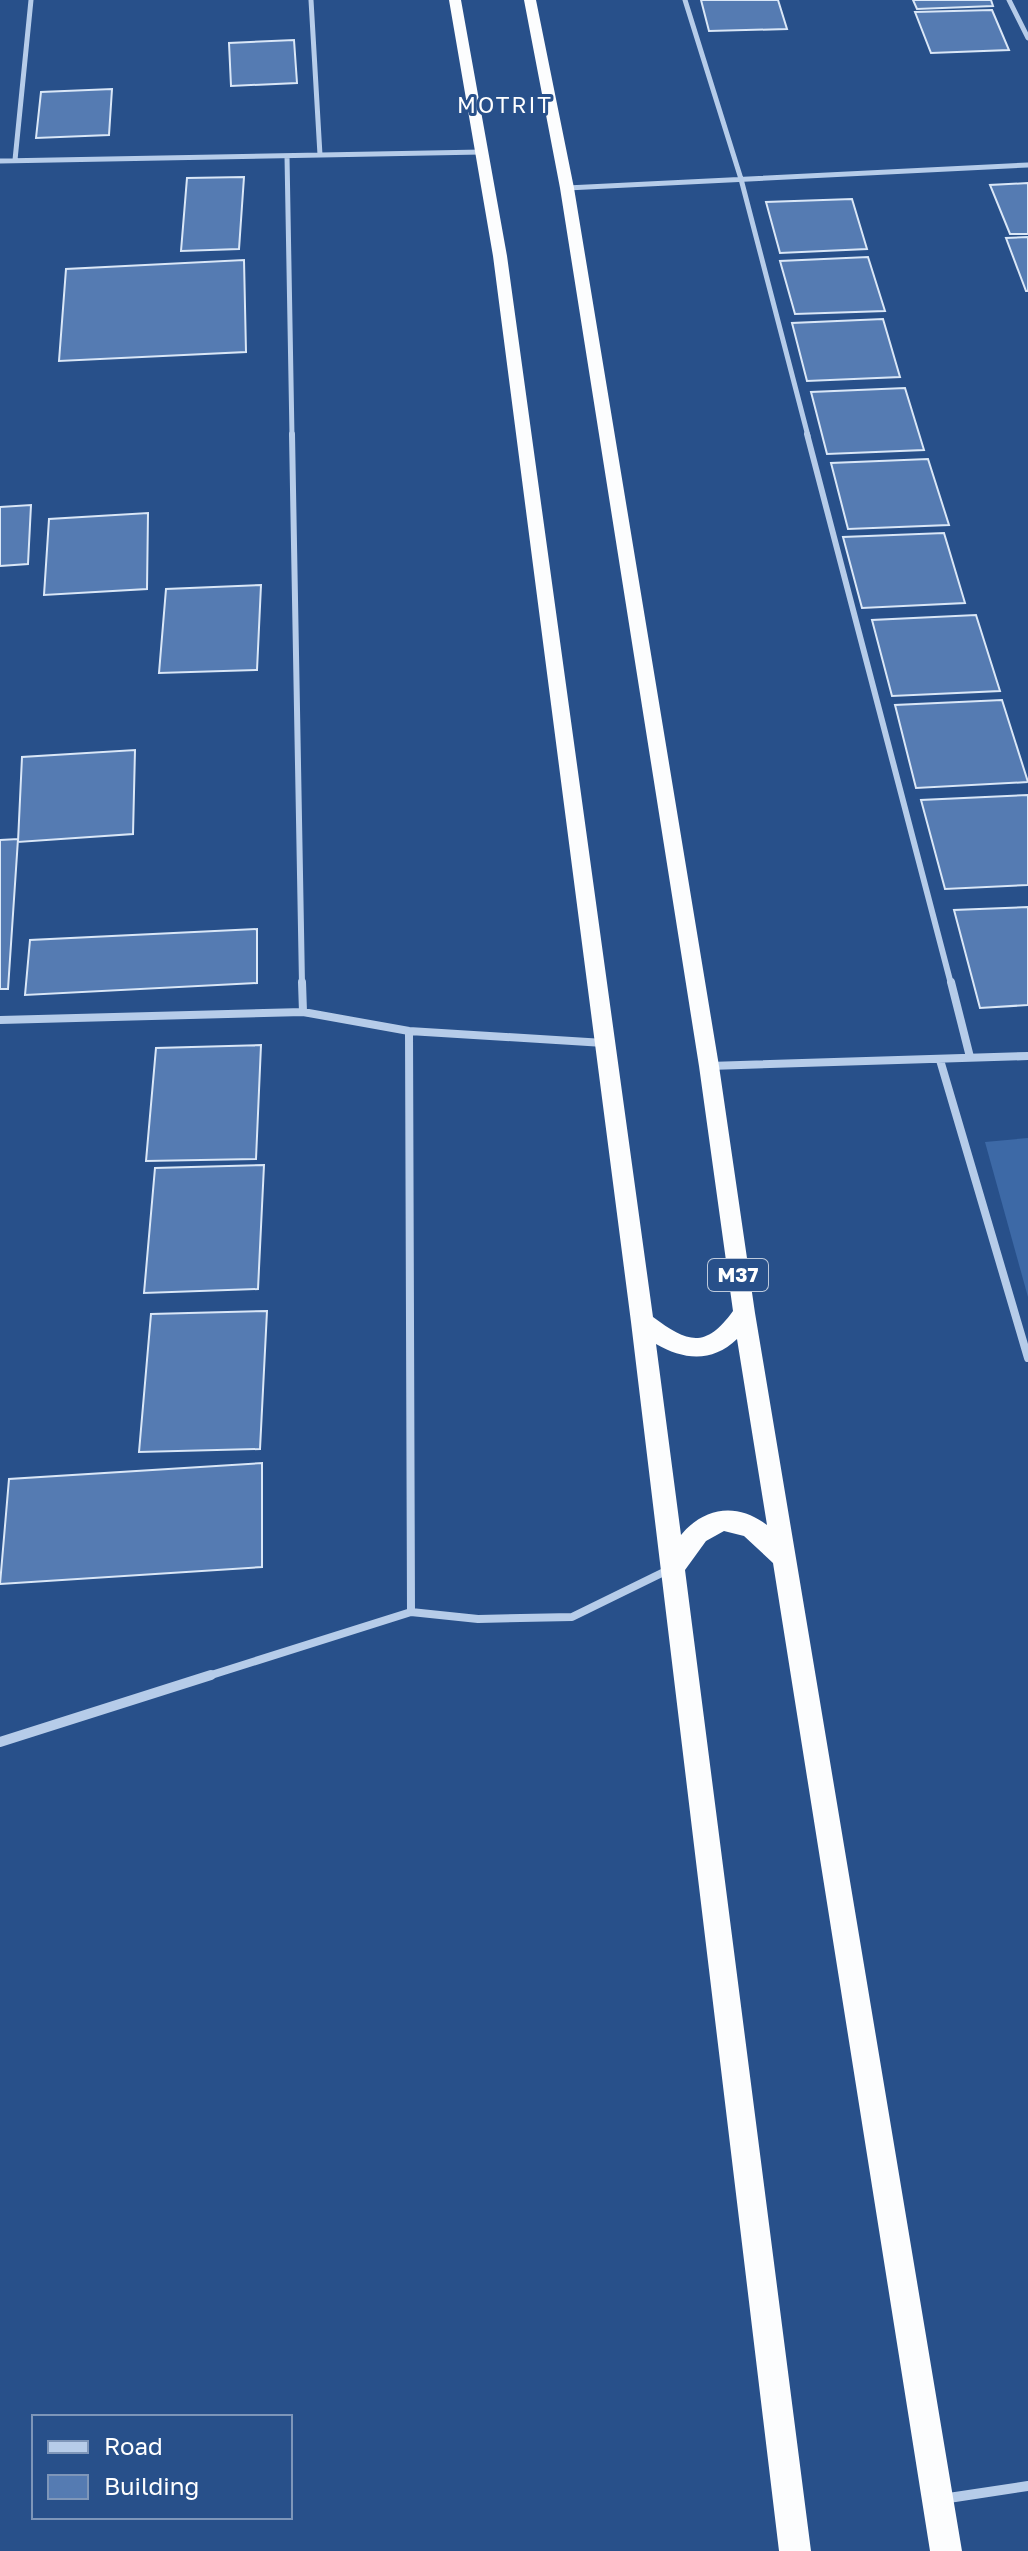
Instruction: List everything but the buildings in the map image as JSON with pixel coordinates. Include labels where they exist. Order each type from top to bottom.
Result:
[{"type":"highway","points":[[455,0],[500,256],[642,1322],[795,2551]]},
{"type":"highway","name":"M37","points":[[530,0],[567,188],[709,1066],[744,1313],[946,2551]]},
{"type":"highway","points":[[642,1322],[676,1345],[696,1349],[717,1345],[730,1336],[744,1313]]},
{"type":"highway","points":[[673,1568],[687,1541],[703,1526],[725,1519],[748,1524],[764,1534],[785,1559]]},
{"type":"street","points":[[15,160],[31,0]]},
{"type":"street","points":[[311,0],[320,155]]},
{"type":"street","points":[[685,0],[741,179],[970,1057]]},
{"type":"street","points":[[1009,0],[1028,38]]},
{"type":"street","points":[[0,161],[482,152]]},
{"type":"street","points":[[287,156],[303,1012]]},
{"type":"street","points":[[567,188],[1028,165]]},
{"type":"street","points":[[0,1020],[303,1012],[409,1031],[604,1043]]},
{"type":"street","points":[[409,1031],[411,1612]]},
{"type":"street","points":[[709,1066],[1028,1056]]},
{"type":"street","points":[[940,1060],[1028,1358]]},
{"type":"street","points":[[0,1742],[411,1612],[478,1619],[572,1617],[673,1568]]},
{"type":"street","points":[[938,2500],[1028,2486]]},
{"type":"shaded area","points":[[1028,1138],[1028,1297],[985,1142]]},
{"type":"district","name":"MOTRIT","points":[[505,105]]}]
